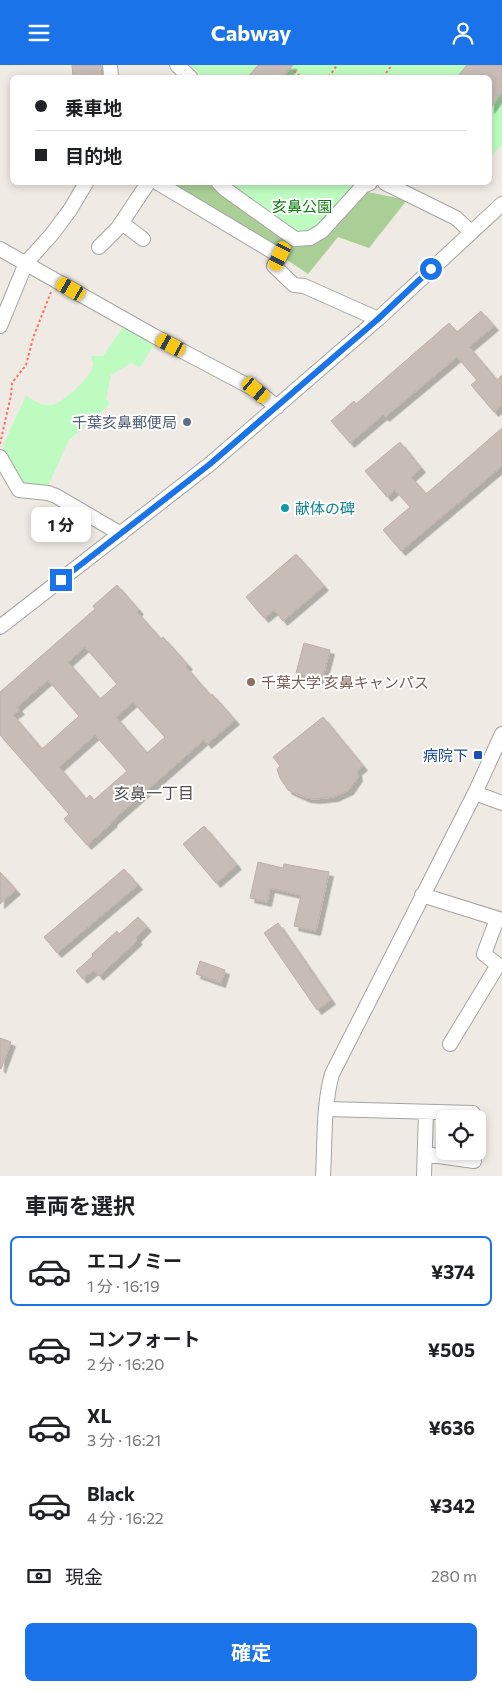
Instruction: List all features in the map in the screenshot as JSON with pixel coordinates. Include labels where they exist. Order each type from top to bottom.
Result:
[{"type":"street","points":[[177,65],[188,75]]},
{"type":"street","points":[[0,326],[26,263],[52,234],[70,210],[85,185]]},
{"type":"street","points":[[99,247],[122,223],[147,185]]},
{"type":"street","points":[[161,185],[280,256],[274,266],[294,285],[304,285],[378,319]]},
{"type":"street","points":[[221,185],[295,239],[310,238],[322,231],[365,185]]},
{"type":"street","points":[[389,185],[456,218],[471,232]]},
{"type":"street","points":[[0,627],[210,464],[378,319],[502,204]]},
{"type":"street","points":[[122,223],[143,239]]},
{"type":"street","points":[[0,249],[154,336],[256,390],[277,407]]},
{"type":"street","points":[[0,457],[19,490],[48,493],[56,496],[122,534]]},
{"type":"street","points":[[324,1176],[327,1109],[330,1083],[336,1067],[475,793],[502,734]]},
{"type":"street","points":[[475,793],[502,803]]},
{"type":"street","points":[[422,895],[499,920],[484,954],[498,965],[450,1044]]},
{"type":"street","points":[[327,1109],[436,1112]]},
{"type":"street","points":[[424,1176],[426,1112]]},
{"type":"street","points":[[425,1154],[474,1161]]},
{"type":"path","points":[[294,71],[299,75]]},
{"type":"path","points":[[0,444],[12,383],[26,365],[33,338],[55,280]]},
{"type":"green space","points":[[190,65],[502,65],[502,145],[492,154],[492,75],[201,75]]},
{"type":"green space","points":[[176,185],[211,185],[286,241],[334,230],[368,192],[407,200],[369,248],[338,237],[308,274]]},
{"type":"green space","name":"亥鼻公園","points":[[233,185],[354,185],[317,225],[309,230],[296,231]]},
{"type":"green space","points":[[125,324],[157,341],[140,367],[131,363],[111,375],[106,399],[110,404],[69,440],[47,488],[22,483],[8,460],[3,445],[26,396],[45,405],[52,405],[63,399],[89,375],[93,364],[91,356],[103,356]]},
{"type":"building","points":[[72,65],[101,65],[102,75],[73,75]]},
{"type":"building","points":[[258,65],[293,65],[285,75],[250,75]]},
{"type":"building","points":[[467,65],[502,65],[502,92],[492,106],[492,75],[459,75]]},
{"type":"building","points":[[481,311],[494,326],[469,347],[497,380],[502,375],[502,405],[494,412],[471,385],[477,380],[457,357],[385,417],[383,415],[350,443],[331,421],[354,401],[356,404],[449,323],[457,332]]},
{"type":"building","points":[[502,428],[502,466],[401,551],[383,530],[410,507],[395,490],[387,497],[365,471],[400,442],[421,468],[411,477],[426,494]]},
{"type":"building","points":[[296,554],[324,586],[283,621],[274,610],[264,618],[246,597]]},
{"type":"building","points":[[117,585],[139,610],[137,612],[161,639],[163,637],[188,665],[186,667],[211,696],[212,694],[235,720],[207,744],[204,740],[87,845],[64,819],[69,814],[0,735],[0,692],[95,609],[93,606]],"holes":[[[85,647],[117,684],[100,699],[68,662]],[[48,680],[79,716],[42,749],[13,715],[20,710],[17,707]],[[133,702],[165,737],[147,753],[116,717]],[[95,735],[127,771],[94,800],[90,795],[86,799],[59,767]]]},
{"type":"building","points":[[304,643],[330,650],[322,680],[296,673]]},
{"type":"building","points":[[323,717],[363,766],[357,771],[358,777],[349,790],[334,797],[306,798],[288,790],[280,778],[277,769],[280,766],[273,757]]},
{"type":"building","points":[[204,826],[237,865],[216,883],[183,844]]},
{"type":"building","points":[[258,862],[283,868],[284,864],[329,872],[316,931],[294,926],[301,895],[270,888],[267,902],[250,898]]},
{"type":"building","points":[[124,869],[138,885],[57,953],[44,937]]},
{"type":"building","points":[[0,872],[16,890],[0,904]]},
{"type":"building","points":[[138,917],[147,927],[136,938],[138,940],[99,976],[94,970],[83,979],[76,971],[117,931],[119,934]]},
{"type":"building","points":[[278,923],[331,1000],[317,1010],[264,933]]},
{"type":"building","points":[[200,961],[225,970],[221,983],[196,974]]},
{"type":"building","points":[[0,1038],[11,1042],[1,1069],[0,1068]]},
{"type":"place","name":"千葉亥鼻郵便局","points":[[187,422]]},
{"type":"place","name":"献体の碑","points":[[285,508]]},
{"type":"place","name":"千葉大学 亥鼻キャンパス","points":[[251,682]]},
{"type":"place","name":"病院下","points":[[478,755]]},
{"type":"district","name":"亥鼻一丁目","points":[[154,792]]},
{"type":"route","points":[[61,580],[210,464],[378,319],[431,269]]}]
